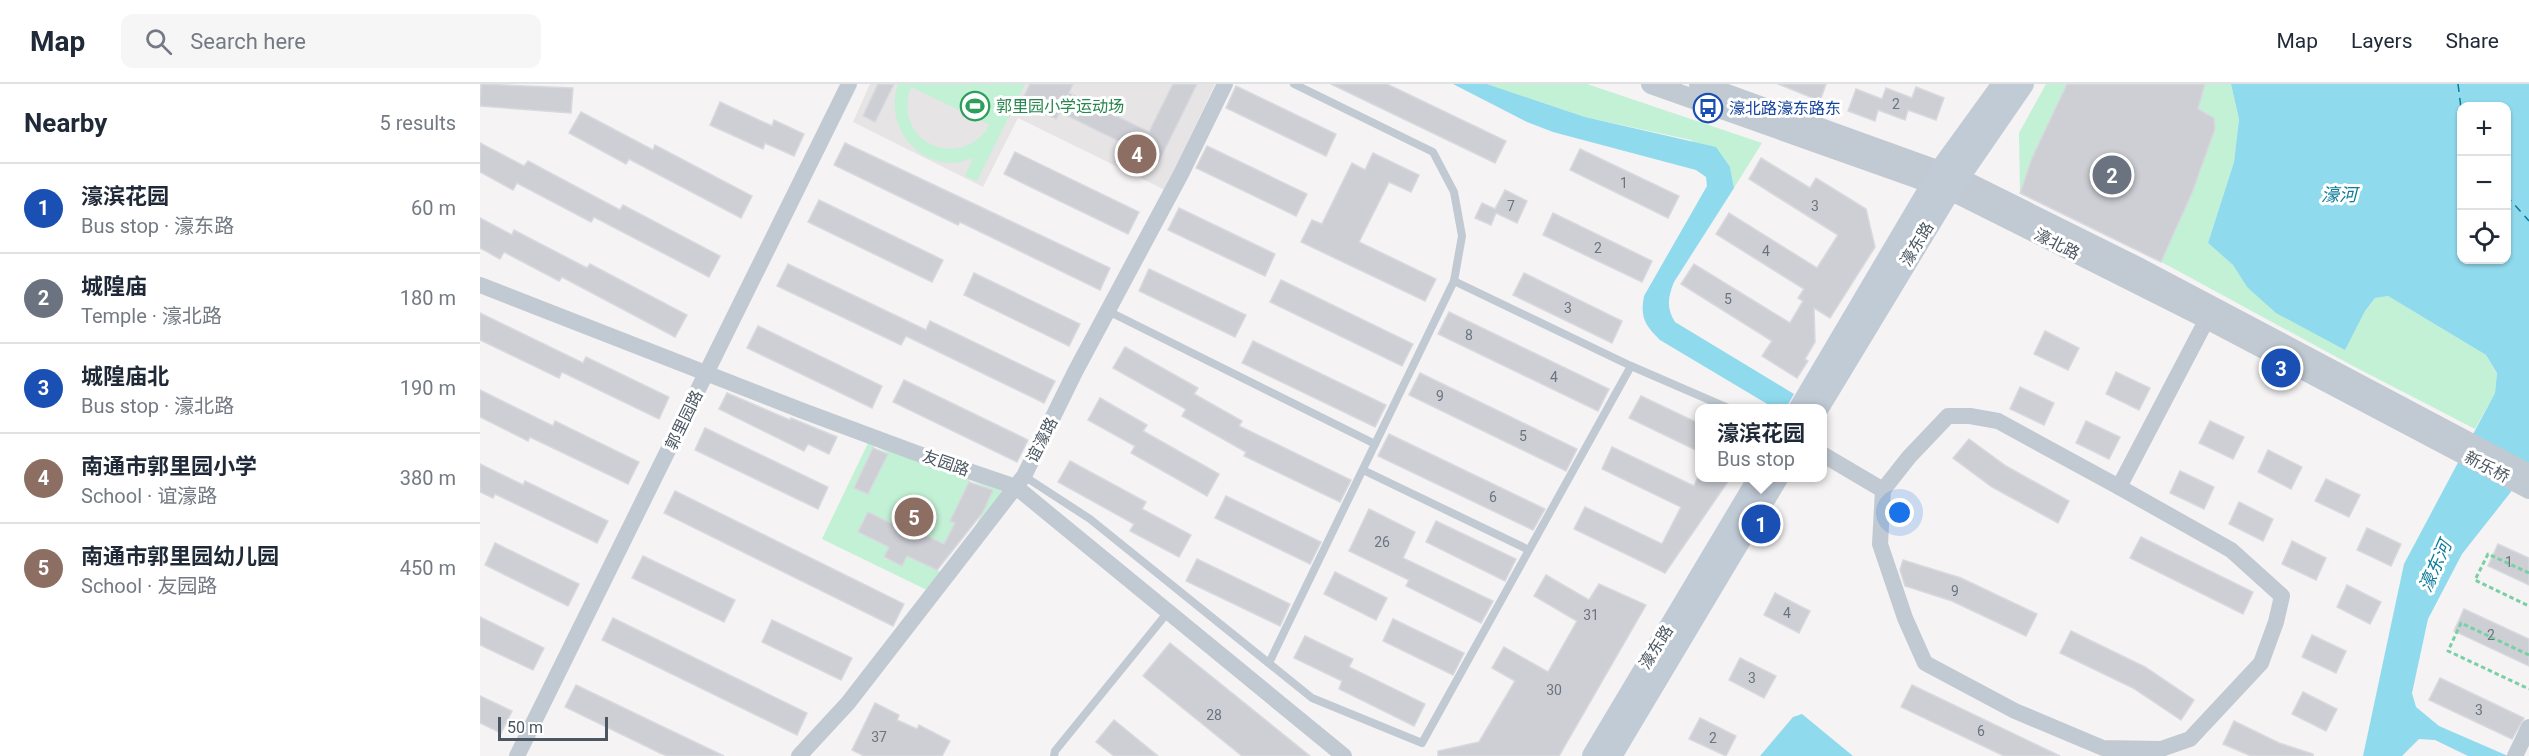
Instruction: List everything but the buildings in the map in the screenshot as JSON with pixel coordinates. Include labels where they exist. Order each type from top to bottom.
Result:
[{"type":"main road","name":"濠东路","points":[[1803,404],[1945,180],[2003,84]]},
{"type":"main road","name":"濠东路","points":[[1820,404],[1945,180],[2023,84]]},
{"type":"main road","name":"濠东路","points":[[1593,756],[1756,482]]},
{"type":"main road","name":"濠东路","points":[[1611,756],[1774,482]]},
{"type":"street","name":"郭里园路","points":[[517,756],[849,84]]},
{"type":"street","name":"谊濠路","points":[[799,756],[848,703],[1020,481],[1176,184],[1225,84]]},
{"type":"street","name":"濠北路","points":[[1651,84],[1945,180],[2207,319],[2449,439]]},
{"type":"street","name":"濠北路","points":[[1699,84],[1945,180],[2140,268],[2449,439]]},
{"type":"street","name":"友园路","points":[[480,285],[916,453],[1020,481],[1168,612],[1344,756]]},
{"type":"street","points":[[2119,488],[2207,319]]},
{"type":"street","points":[[1948,416],[1970,416],[1998,421],[2231,550],[2282,596],[2276,622],[2261,663],[2190,739],[2161,749],[2103,748],[2014,711],[1925,663],[1905,618],[1880,544],[1883,490],[1909,457],[1948,416]]},
{"type":"street","name":"新乐桥","points":[[2449,439],[2529,474]]},
{"type":"street","name":"新乐桥","points":[[2449,439],[2529,489]]},
{"type":"street","points":[[1827,457],[1883,490]]},
{"type":"street","points":[[2517,753],[2529,727]]},
{"type":"lane","points":[[1269,663],[1454,281],[1462,236],[1455,192],[1433,152],[1294,84]]},
{"type":"lane","points":[[1454,281],[1631,366],[1719,404]]},
{"type":"lane","points":[[1108,311],[1376,444]]},
{"type":"lane","points":[[1020,481],[1090,519],[1312,698],[1422,744],[1631,366]]},
{"type":"lane","points":[[1363,470],[1529,550]]},
{"type":"lane","points":[[1054,756],[1168,612]]},
{"type":"path","points":[[2529,573],[2488,554],[2475,580],[2529,606]]},
{"type":"path","points":[[2529,655],[2462,623],[2448,651],[2529,689]]},
{"type":"shaded area","points":[[870,84],[1215,84],[1165,190],[1018,118],[983,187],[853,122]]},
{"type":"green space","points":[[898,84],[1025,84],[977,181],[965,176],[973,158],[956,162],[939,161],[924,156],[912,146],[902,133],[896,118],[895,101]],"holes":[[[911,87],[990,125],[977,140],[962,147],[946,149],[931,145],[919,136],[911,123],[907,106]]]},
{"type":"green space","points":[[1487,84],[1587,84],[1762,143],[1734,188],[1730,167],[1691,140],[1585,117]]},
{"type":"green space","points":[[2046,84],[2231,84],[2239,119],[2234,162],[2208,243],[2233,265],[2247,287],[2345,349],[2365,311],[2375,298],[2388,296],[2486,355],[2497,373],[2495,393],[2475,429],[2169,266],[2020,193],[2019,133]]},
{"type":"green space","points":[[870,439],[1014,494],[933,593],[822,539]],"holes":[[[875,446],[888,453],[868,494],[855,487]],[[970,480],[993,490],[973,532],[945,574],[907,556],[902,566],[884,558],[889,547],[858,532],[868,512],[917,536],[920,532],[944,544],[955,523],[950,521]]]},
{"type":"water","points":[[1453,84],[1487,84],[1585,117],[1716,147],[1730,167],[1734,188],[1674,282],[1669,298],[1670,312],[1675,322],[1794,394],[1788,404],[1767,404],[1660,340],[1643,316],[1644,296],[1707,186],[1706,177],[1696,170],[1553,132],[1527,122]]},
{"type":"water","name":"濠河","points":[[2231,84],[2529,84],[2529,469],[2462,554],[2428,619],[2412,693],[2416,707],[2439,726],[2508,756],[2468,756],[2435,740],[2419,739],[2402,756],[2363,756],[2404,564],[2495,393],[2497,373],[2486,355],[2388,296],[2375,298],[2365,311],[2345,350],[2276,313],[2247,287],[2233,265],[2208,243],[2234,162],[2239,119]]},
{"type":"water","points":[[1802,714],[1853,756],[1760,756],[1793,717]]},
{"type":"ferry route","points":[[2458,84],[2460,102]]},
{"type":"ferry route","points":[[2511,201],[2529,221]]},
{"type":"place","name":"郭里园小学运动场","points":[[975,106]]},
{"type":"place","name":"濠北路濠东路东","points":[[1708,108]]},
{"type":"place","name":"南通市郭里园小学","points":[[1137,154]]},
{"type":"place","name":"城隍庙","points":[[2112,175]]},
{"type":"place","name":"城隍庙北","points":[[2281,368]]},
{"type":"place","name":"南通市郭里园幼儿园","points":[[914,517]]},
{"type":"place","name":"濠滨花园","points":[[1761,524]]},
{"type":"water label","name":"濠东河","points":[[2435,566]]}]
